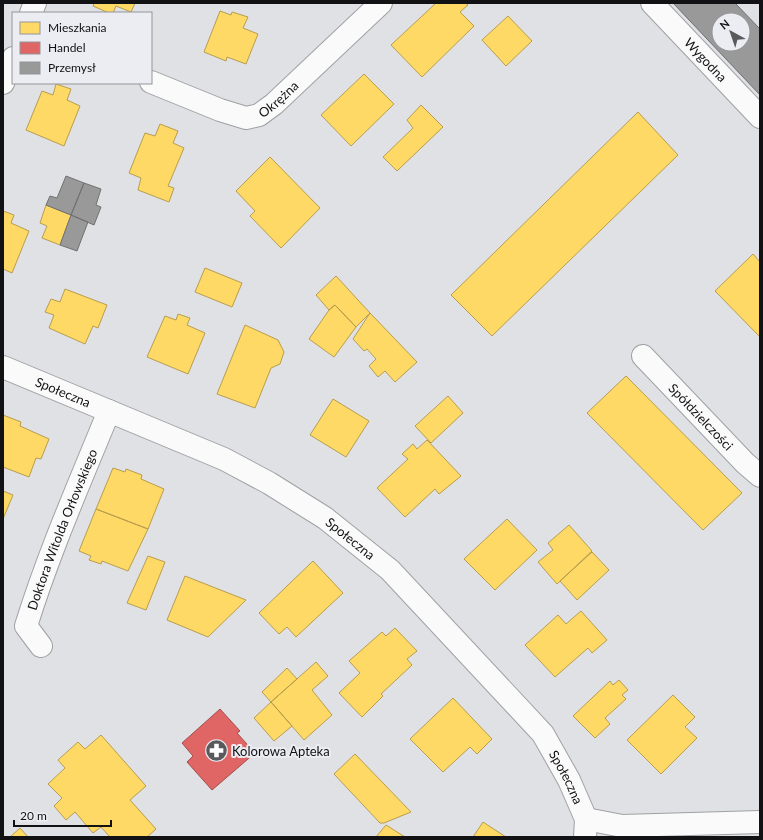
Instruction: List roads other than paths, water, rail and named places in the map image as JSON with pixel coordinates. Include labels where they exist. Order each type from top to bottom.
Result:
[{"type":"street","name":"Okrężna","points":[[152,82],[220,110],[246,118],[259,114],[274,104],[381,3]]},
{"type":"street","name":"Wygodna","points":[[652,3],[760,117]]},
{"type":"street","points":[[3,83],[12,60]]},
{"type":"street","name":"Spółdzielczości","points":[[643,356],[745,463],[760,476]]},
{"type":"street","name":"Społeczna","points":[[3,367],[224,459],[270,483],[325,518],[390,570],[543,734],[569,780],[585,828]]},
{"type":"street","name":"Doktora Witolda Orłowskiego","points":[[42,646],[26,626],[63,524],[109,411]]},
{"type":"street","points":[[585,828],[760,822]]},
{"type":"place","name":"Kolorowa Apteka","points":[[216,751]]}]
